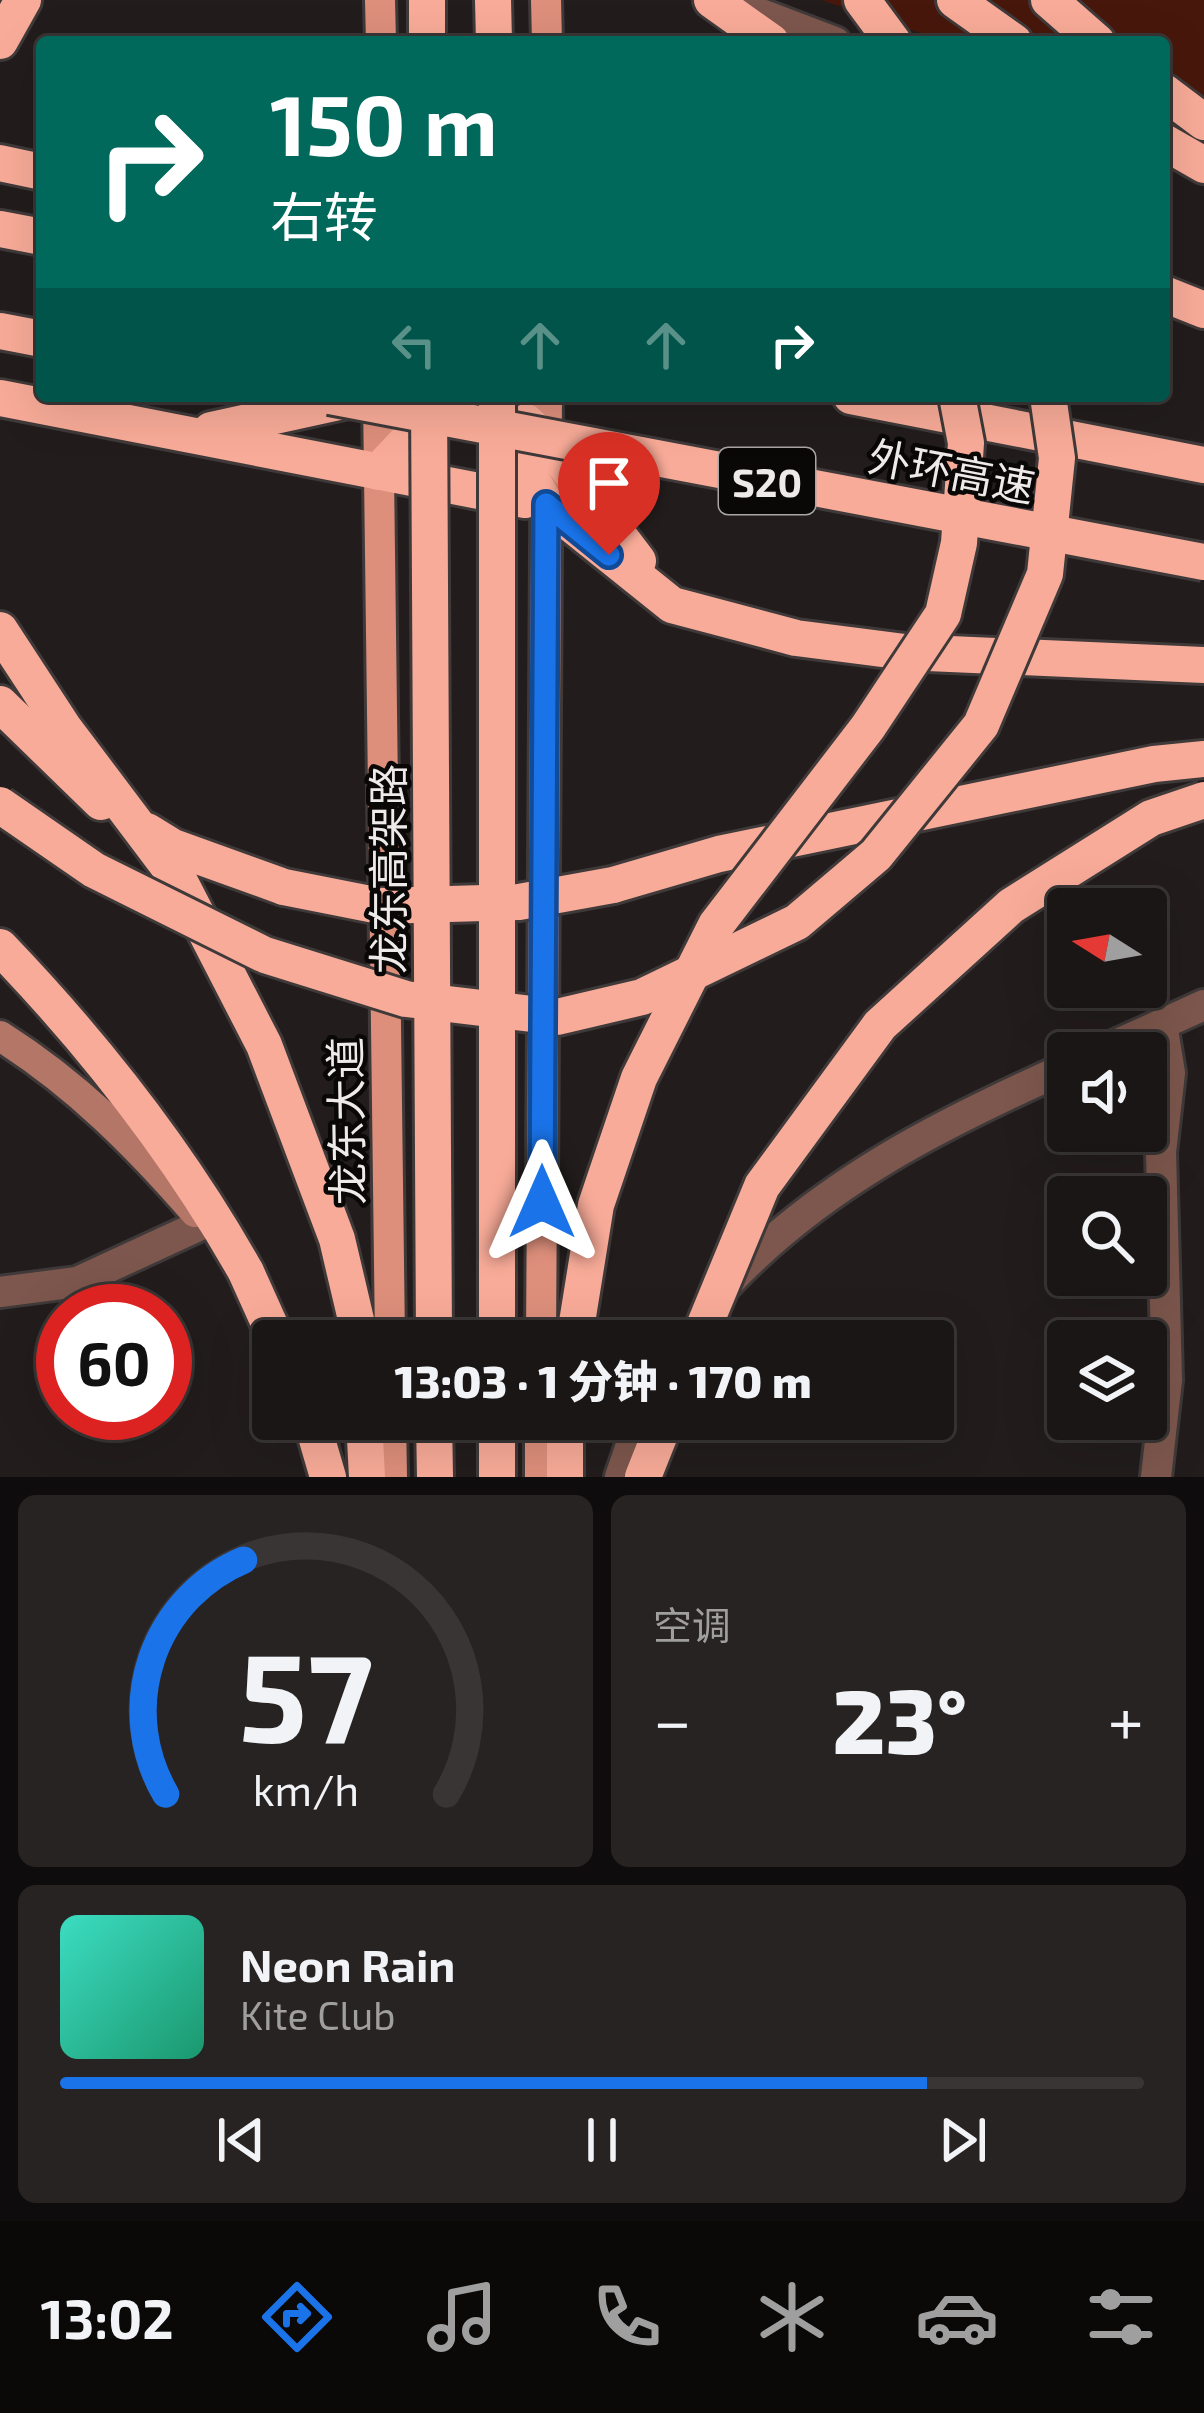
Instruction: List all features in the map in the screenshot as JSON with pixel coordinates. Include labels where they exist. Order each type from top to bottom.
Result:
[{"type":"highway","points":[[0,41],[23,0]]},
{"type":"highway","points":[[427,0],[427,36]]},
{"type":"highway","points":[[493,0],[494,36]]},
{"type":"highway","points":[[712,0],[763,36]]},
{"type":"highway","points":[[862,0],[889,36]]},
{"type":"highway","points":[[955,0],[1006,36]]},
{"type":"highway","points":[[1049,0],[1089,36]]},
{"type":"highway","points":[[1170,96],[1204,122]]},
{"type":"highway","points":[[1170,145],[1204,165]]},
{"type":"highway","points":[[0,163],[36,171]]},
{"type":"highway","points":[[0,229],[36,236]]},
{"type":"highway","points":[[1170,296],[1204,310]]},
{"type":"highway","points":[[0,331],[36,339]]},
{"type":"highway","points":[[0,398],[546,504]]},
{"type":"highway","points":[[159,429],[220,430],[339,402]]},
{"type":"highway","name":"外环高速","points":[[363,402],[1204,562]]},
{"type":"highway","name":"龙东高架路","points":[[430,402],[434,1320]]},
{"type":"highway","points":[[378,472],[443,402]]},
{"type":"highway","points":[[487,402],[546,504],[672,605],[796,638],[1004,660],[1204,665]]},
{"type":"highway","points":[[496,402],[496,1320]]},
{"type":"highway","points":[[503,402],[547,441],[672,605]]},
{"type":"highway","name":"外环高速","points":[[882,402],[1204,465]]},
{"type":"highway","points":[[577,1320],[596,1205],[639,1078],[716,925],[868,727],[943,614],[959,543],[966,443],[958,402]]},
{"type":"highway","points":[[0,805],[94,870],[265,955],[406,999],[556,1017],[642,997],[797,922],[876,855],[981,724],[1045,574],[1057,458],[1049,402]]},
{"type":"highway","points":[[0,630],[64,728],[180,882],[264,1046],[337,1239],[356,1320]]},
{"type":"highway","points":[[0,704],[84,791],[173,848],[284,887],[380,906],[519,902],[613,885],[719,854],[1134,768],[1204,759]]},
{"type":"highway","points":[[707,1320],[762,1186],[880,1024],[1011,906],[1151,818],[1204,800]]},
{"type":"highway","points":[[0,946],[127,1091],[197,1185],[267,1320]]},
{"type":"highway","points":[[321,1440],[332,1477]]},
{"type":"highway","points":[[365,1440],[367,1477]]},
{"type":"highway","points":[[434,1440],[434,1477]]},
{"type":"highway","points":[[496,1440],[496,1477]]},
{"type":"highway","points":[[565,1440],[565,1477]]},
{"type":"highway","points":[[643,1477],[658,1440]]},
{"type":"main road","points":[[380,0],[381,36]]},
{"type":"main road","points":[[546,0],[547,36]]},
{"type":"main road","name":"龙东大道","points":[[378,402],[390,1320]]},
{"type":"main road","points":[[541,1320],[547,402]]},
{"type":"main road","points":[[391,1440],[392,1477]]},
{"type":"main road","points":[[540,1440],[540,1477]]},
{"type":"street","points":[[729,0],[817,36]]},
{"type":"street","points":[[1170,167],[1204,182]]},
{"type":"street","points":[[1144,1032],[1204,1005]]},
{"type":"street","points":[[1156,1477],[1167,1380],[1161,1152],[1170,1073],[1162,1024]]},
{"type":"street","points":[[0,1036],[74,1088],[142,1151],[205,1223],[265,1320]]},
{"type":"street","points":[[702,1320],[766,1243],[830,1192],[896,1151],[1047,1076]]},
{"type":"street","points":[[0,1292],[77,1282],[205,1223]]},
{"type":"street","points":[[620,1477],[633,1440]]},
{"type":"shaded area","points":[[821,0],[1204,0],[1204,150],[1170,133],[1170,36],[929,36]]},
{"type":"route","points":[[542,1202],[546,504],[609,555]]}]
